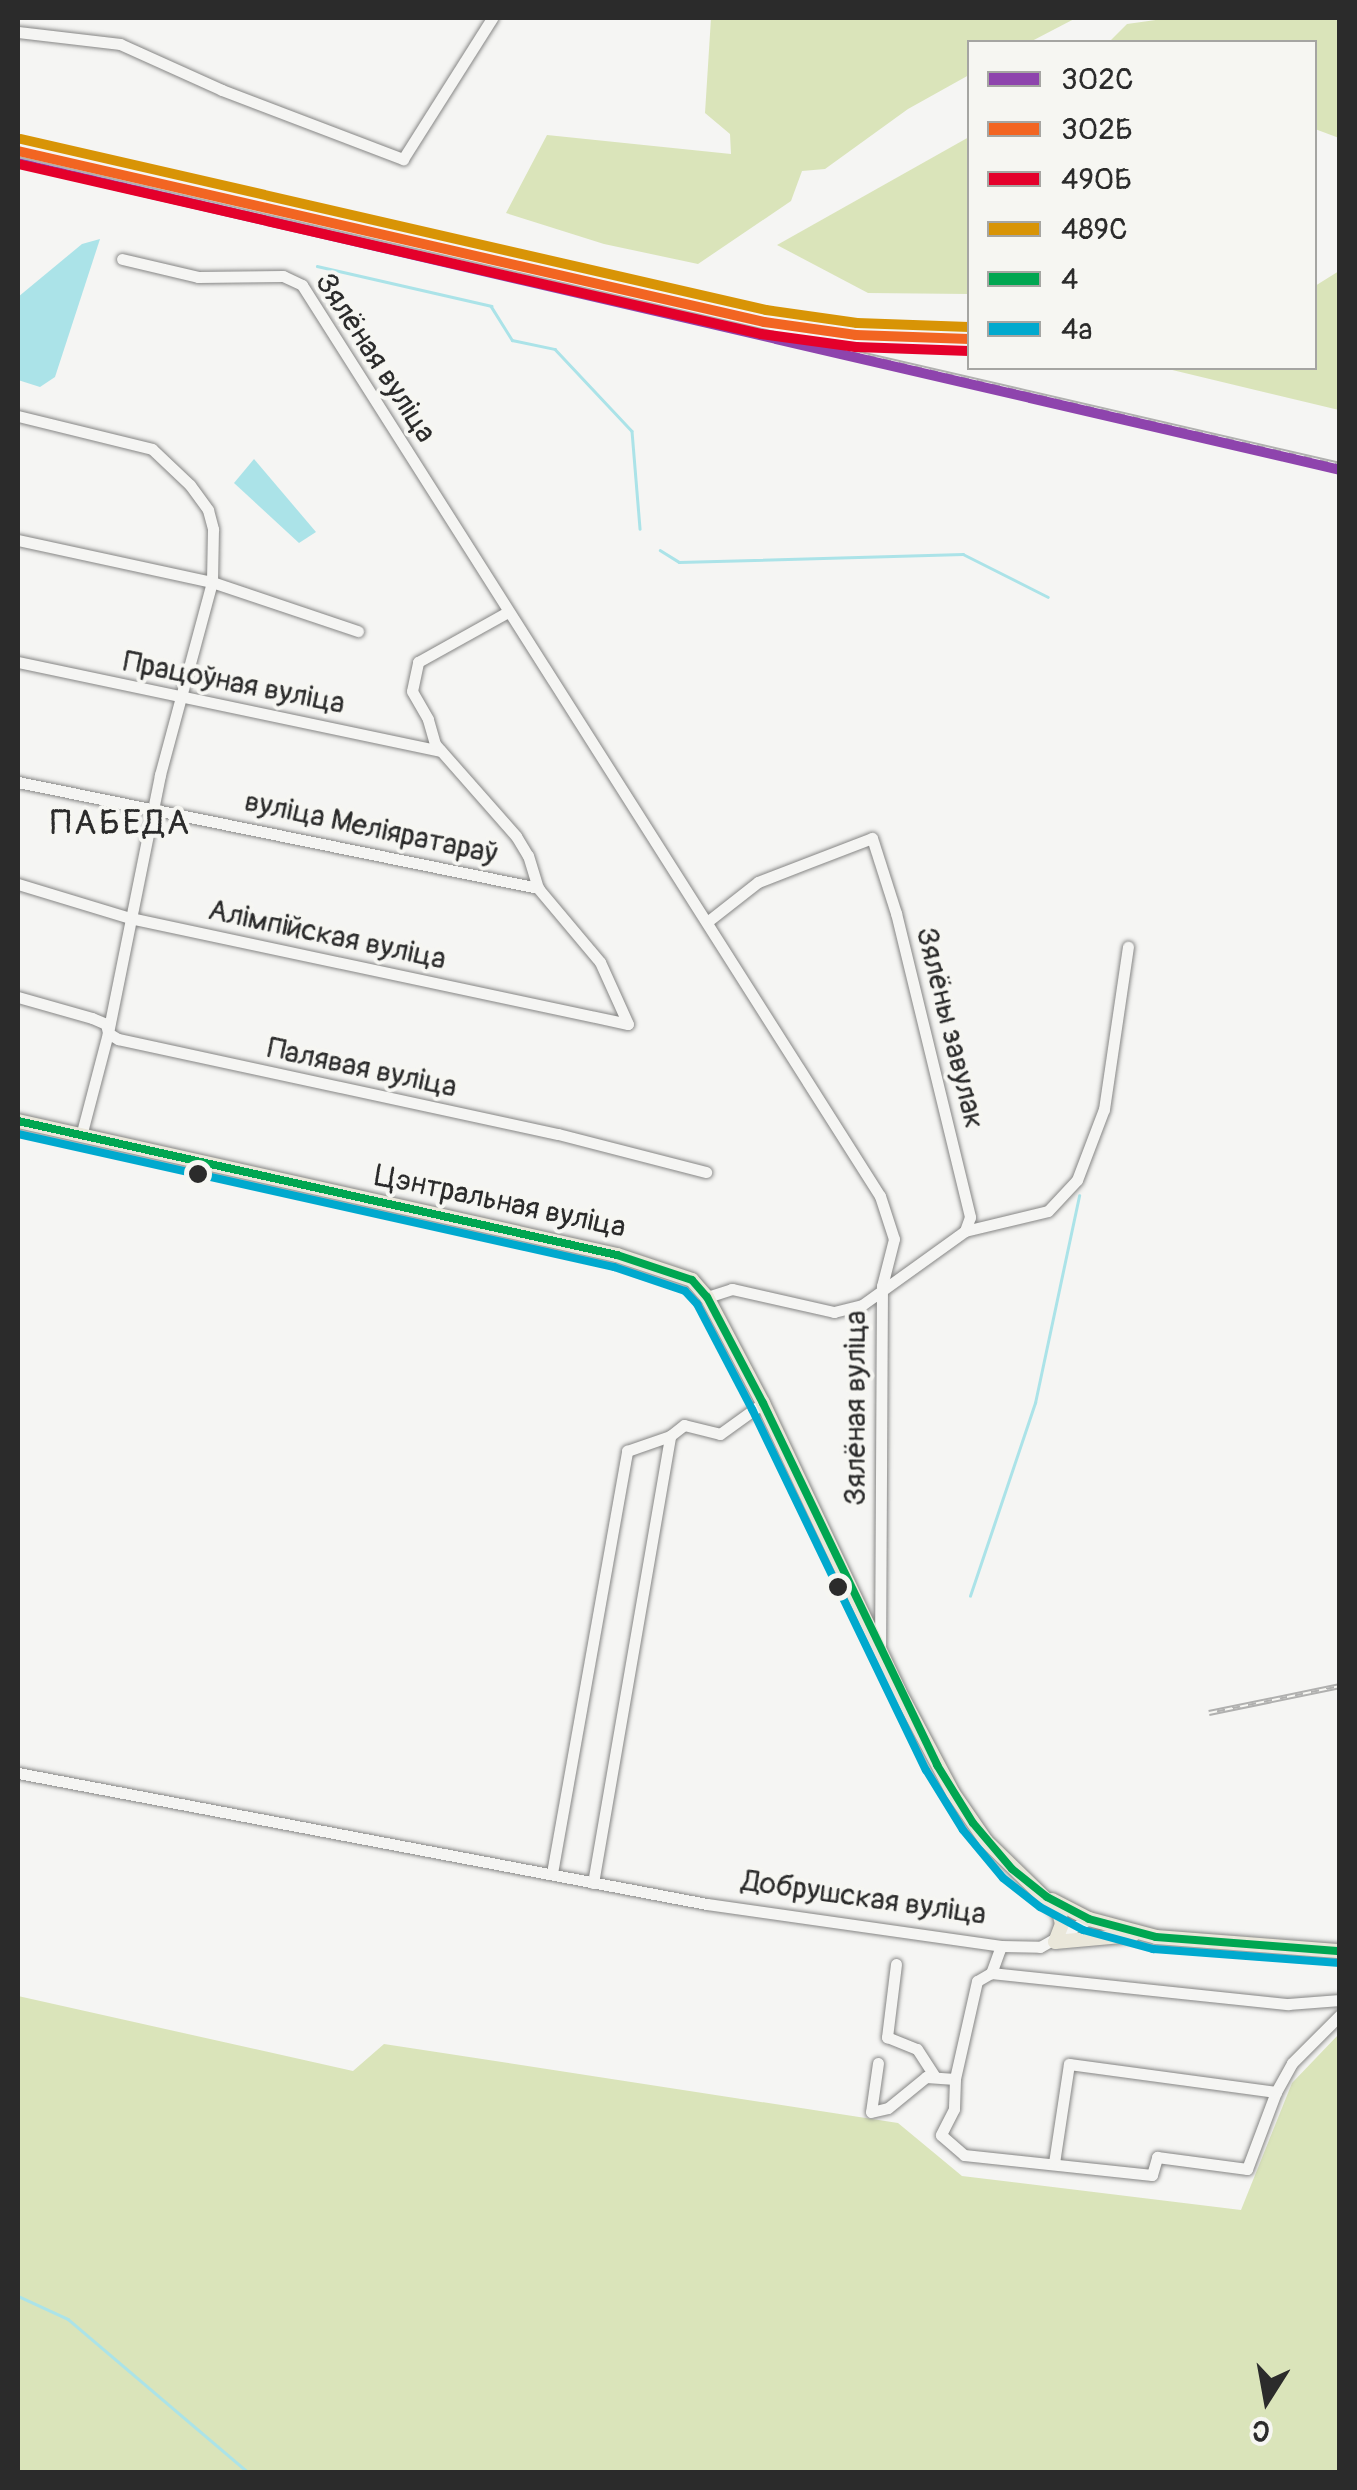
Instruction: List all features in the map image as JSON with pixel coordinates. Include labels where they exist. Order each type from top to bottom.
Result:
[{"type":"main road","name":"Цэнтральная вуліца","points":[[18,1122],[617,1255],[692,1280],[707,1297],[763,1403],[826,1528],[880,1650],[938,1765],[973,1824],[1012,1869],[1046,1897],[1089,1919]]},
{"type":"main road","points":[[1046,1897],[1059,1912],[1062,1924],[1054,1942]]},
{"type":"main road","points":[[1089,1919],[1156,1936]]},
{"type":"main road","points":[[1054,1942],[1083,1937],[1156,1936],[1340,1951]]},
{"type":"street","points":[[18,32],[120,44],[222,90],[403,159],[492,18]]},
{"type":"street","name":"Зялёная вуліца","points":[[122,259],[198,277],[284,276],[299,281],[880,1196],[894,1239],[882,1286],[880,1650]]},
{"type":"street","points":[[18,416],[152,448],[169,461],[208,510],[213,529],[212,582],[183,700],[170,732],[108,1033],[81,1136]]},
{"type":"street","points":[[18,540],[212,582],[358,631]]},
{"type":"street","points":[[508,612],[418,662],[412,690],[441,751],[516,836],[528,856],[538,888]]},
{"type":"street","name":"Працоўная вуліца","points":[[18,662],[183,700],[441,751]]},
{"type":"street","name":"вуліца Меліяратараў","points":[[18,782],[538,888]]},
{"type":"street","name":"Зялёны завулак","points":[[707,922],[758,882],[872,838],[896,913],[970,1202],[965,1230]]},
{"type":"street","name":"Алімпійская вуліца","points":[[18,884],[130,918],[628,1024],[600,962],[538,888]]},
{"type":"street","points":[[707,1297],[732,1289],[834,1312],[862,1305],[882,1286],[965,1230],[1048,1211],[1077,1180],[1104,1109],[1128,947]]},
{"type":"street","name":"Палявая вуліца","points":[[18,998],[92,1018],[106,1024],[108,1033],[706,1172]]},
{"type":"street","points":[[552,1874],[627,1451],[670,1436],[684,1425],[720,1434],[763,1403]]},
{"type":"street","points":[[592,1883],[670,1436]]},
{"type":"street","name":"Добрушская вуліца","points":[[18,1773],[592,1883],[1001,1946],[1040,1947],[1089,1919]]},
{"type":"street","points":[[991,1974],[1001,1946]]},
{"type":"street","points":[[896,1964],[887,2037],[916,2050],[935,2077]]},
{"type":"street","points":[[1340,2000],[1288,2004],[991,1974],[977,1982],[956,2079],[954,2109],[941,2135],[964,2154],[1152,2175],[1157,2156],[1247,2168],[1276,2092],[1292,2063],[1340,2015]]},
{"type":"street","points":[[878,2063],[871,2112],[888,2108],[926,2077],[956,2079]]},
{"type":"street","points":[[1054,2162],[1069,2064],[1276,2092]]},
{"type":"green space","points":[[711,18],[1076,18],[1034,40],[967,40],[967,76],[908,109],[825,169],[802,171],[791,201],[698,264],[604,244],[506,213],[547,135],[731,154],[730,134],[705,113]]},
{"type":"green space","points":[[1170,18],[1339,18],[1339,138],[1317,130],[1317,40],[1111,40],[1127,24]]},
{"type":"green space","points":[[967,138],[967,294],[868,293],[777,245]]},
{"type":"green space","points":[[1339,271],[1339,410],[1172,370],[1317,370],[1317,285]]},
{"type":"green space","points":[[18,1996],[353,2071],[384,2044],[898,2123],[962,2176],[1241,2210],[1292,2083],[1339,2034],[1339,2472],[18,2472]]},
{"type":"water","points":[[100,239],[55,377],[40,387],[18,380],[18,297],[82,244]]},
{"type":"water","points":[[254,459],[316,532],[299,543],[234,483]]},
{"type":"waterway","points":[[317,266],[491,306],[512,340],[555,349],[632,431],[640,529]]},
{"type":"waterway","points":[[660,550],[679,562],[963,554],[1048,597]]},
{"type":"waterway","points":[[970,1596],[1035,1403],[1079,1196]]},
{"type":"waterway","points":[[18,2296],[68,2319],[248,2472]]},
{"type":"railway","points":[[18,159],[1340,465]]},
{"type":"railway","points":[[1209,1713],[1340,1686]]},
{"type":"transit line","name":"489С","points":[[21,139],[766,310],[857,323],[967,327]]},
{"type":"transit line","name":"302Б","points":[[18,151],[764,322],[856,335],[967,339]]},
{"type":"transit line","name":"302С","points":[[18,163],[1340,470]]},
{"type":"transit line","name":"490Б","points":[[18,164],[761,334],[856,347],[967,351]]},
{"type":"transit line","name":"4","points":[[18,1121],[617,1255],[692,1280],[707,1297],[763,1403],[937,1765],[973,1823],[1012,1869],[1047,1897],[1089,1919],[1156,1937],[1340,1951]]},
{"type":"transit line","name":"4а","points":[[18,1134],[614,1267],[685,1291],[697,1304],[752,1409],[926,1770],[963,1830],[1003,1878],[1040,1907],[1083,1930],[1153,1949],[1339,1963]]},
{"type":"district","name":"ПАБЕДА","points":[[121,823]]}]
